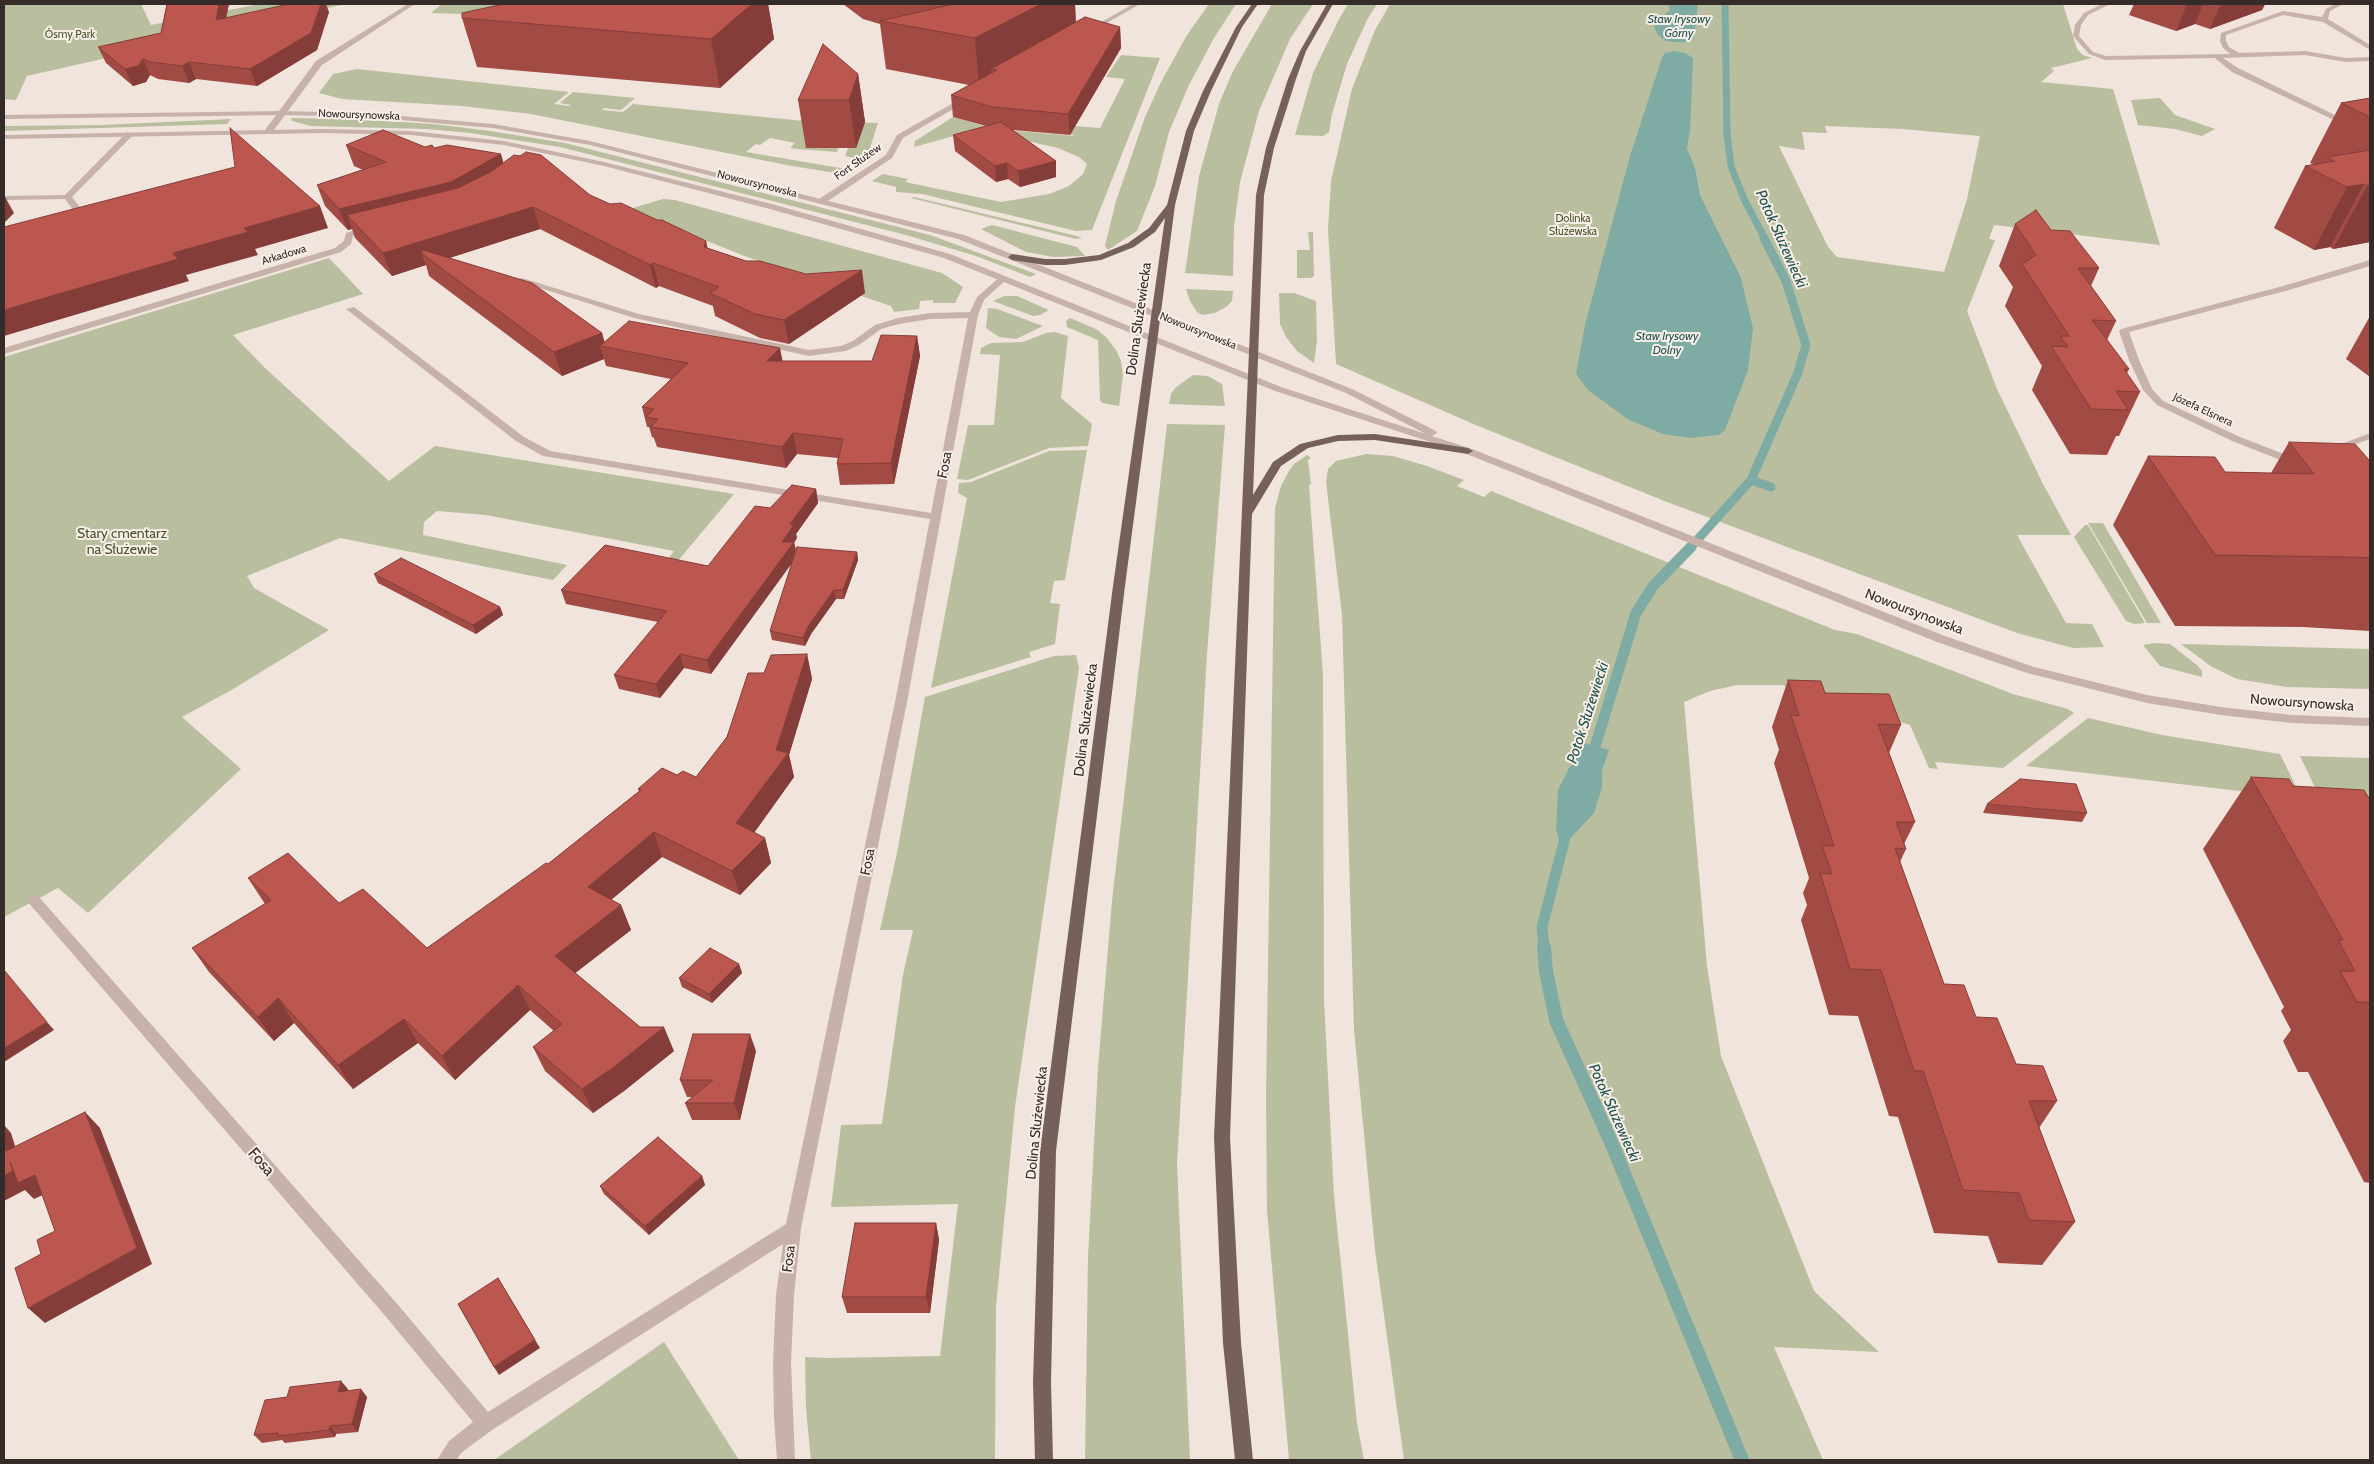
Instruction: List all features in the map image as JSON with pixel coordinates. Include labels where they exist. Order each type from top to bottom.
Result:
[{"type":"main road","name":"Dolina Służewiecka","points":[[1044,1460],[1042,1382],[1048,1152],[1170,205],[1190,130],[1203,99],[1218,66],[1255,4]]},
{"type":"main road","points":[[1244,1460],[1232,1343],[1222,1137],[1252,353],[1260,195],[1266,166],[1292,79],[1303,51],[1330,4]]},
{"type":"main road","points":[[1012,257],[1045,262],[1065,262],[1101,257],[1131,245],[1152,230],[1170,205]]},
{"type":"main road","points":[[1246,515],[1277,464],[1304,446],[1338,438],[1375,437],[1468,451]]},
{"type":"street","points":[[268,132],[319,63],[412,4]]},
{"type":"street","points":[[1084,33],[1137,4]]},
{"type":"street","points":[[2107,4],[2086,14],[2078,25],[2076,36],[2091,53],[2105,58],[2305,53],[2346,60],[2370,59]]},
{"type":"street","points":[[2325,20],[2328,10],[2340,4]]},
{"type":"street","points":[[2236,55],[2226,48],[2223,34],[2282,13],[2325,20],[2370,48]]},
{"type":"street","points":[[2216,56],[2235,70],[2370,135]]},
{"type":"street","name":"Fort Służew","points":[[822,201],[889,156],[900,137],[975,94]]},
{"type":"street","name":"Nowoursynowska","points":[[4,117],[281,113],[424,118],[524,130],[590,143],[945,232],[1349,391],[1468,451]]},
{"type":"street","name":"Nowoursynowska","points":[[4,137],[268,132],[410,133],[474,138],[551,151],[779,209],[947,256],[1252,379],[1315,402],[1468,451],[1983,655],[2083,685],[2147,699],[2221,711],[2291,719],[2370,722]]},
{"type":"street","points":[[4,198],[67,196],[130,134]]},
{"type":"street","points":[[537,160],[551,151]]},
{"type":"street","points":[[57,225],[66,222],[77,214],[75,206],[67,196]]},
{"type":"street","name":"Arkadowa","points":[[4,351],[338,250],[345,246],[348,234],[380,227]]},
{"type":"street","name":"Józefa Elsnera","points":[[2370,263],[2124,331],[2134,360],[2148,390],[2160,403],[2270,454],[2307,462],[2370,436]]},
{"type":"street","points":[[510,278],[637,316],[810,353],[843,349],[856,343],[878,327],[898,321],[930,316],[973,315]]},
{"type":"street","name":"Fosa","points":[[786,1460],[783,1416],[783,1352],[785,1295],[793,1228],[899,711],[973,315],[980,299],[1004,278]]},
{"type":"street","points":[[351,309],[520,439],[547,454],[936,517]]},
{"type":"street","name":"Fosa","points":[[34,901],[393,1312],[486,1424]]},
{"type":"street","points":[[446,1460],[455,1447],[486,1424],[793,1228]]},
{"type":"green space","name":"Ósmy Park","points":[[4,4],[141,4],[151,25],[260,4],[345,4],[27,76],[16,100],[4,99]]},
{"type":"green space","points":[[442,4],[504,4],[491,15],[431,13]]},
{"type":"green space","points":[[1209,4],[1236,4],[1214,38],[1189,85],[1169,132],[1155,186],[1137,231],[1108,250],[1105,246],[1116,201],[1145,117],[1161,82],[1187,35]]},
{"type":"green space","points":[[1272,4],[1313,4],[1290,39],[1259,111],[1240,182],[1234,227],[1233,276],[1185,273],[1199,176],[1219,104],[1232,73]]},
{"type":"green space","points":[[1348,4],[1377,4],[1367,20],[1347,64],[1332,114],[1329,132],[1323,136],[1295,135],[1313,73]]},
{"type":"green space","name":"Dolinka Służewska","points":[[1390,4],[2063,4],[2077,49],[2083,55],[2092,58],[2051,68],[2054,71],[2041,82],[2113,89],[2160,245],[1994,225],[1989,239],[1995,240],[1967,311],[1997,389],[2043,484],[2071,535],[2017,535],[2066,623],[2092,624],[2104,647],[2073,648],[2017,633],[1667,502],[1478,426],[1336,364],[1328,230],[1331,181],[1352,89],[1375,30]],"holes":[[[1825,126],[1902,129],[1980,136],[1967,199],[1944,272],[1837,257],[1828,247],[1779,146],[1805,150],[1802,132],[1827,133]]]},
{"type":"green space","points":[[1121,55],[1160,58],[1092,230],[1076,231],[922,194],[896,192],[896,187],[872,181],[883,174],[908,179],[905,182],[1001,202],[1049,194],[1069,186],[1083,174],[1087,164],[1079,157],[1058,148],[991,133],[961,134],[914,147],[915,141],[953,117],[994,129],[1075,136],[1070,134],[1075,126],[1100,128],[1125,79],[1106,77]]},
{"type":"green space","points":[[357,69],[569,92],[554,104],[569,106],[571,105],[560,103],[573,92],[635,98],[621,110],[604,108],[602,110],[623,112],[633,104],[804,121],[878,123],[869,151],[859,159],[845,156],[848,148],[838,148],[837,152],[797,149],[790,148],[795,143],[770,138],[760,145],[756,144],[746,152],[846,169],[842,174],[792,166],[531,114],[462,106],[342,99],[319,93],[333,74]]},
{"type":"green space","points":[[2160,98],[2175,115],[2215,129],[2202,136],[2175,129],[2138,125],[2131,100]]},
{"type":"green space","points":[[291,118],[352,119],[434,124],[565,143],[930,235],[1036,274],[1030,277],[976,256],[906,235],[560,147],[470,133],[426,129],[311,126],[292,121]]},
{"type":"green space","points":[[231,119],[227,124],[4,131],[4,126],[102,125]]},
{"type":"green space","points":[[914,197],[1082,238],[1076,239],[911,198]]},
{"type":"green space","points":[[663,199],[675,200],[942,273],[963,287],[955,303],[933,303],[933,300],[920,301],[919,309],[894,312],[891,306],[747,257],[640,214],[633,208]]},
{"type":"green space","points":[[992,225],[1077,247],[1085,256],[1054,257],[1026,252],[981,229]]},
{"type":"green space","points":[[1308,232],[1313,232],[1314,276],[1311,278],[1297,278],[1297,250],[1310,250]]},
{"type":"green space","name":"Stary cmentarz na Służewie","points":[[329,258],[363,294],[233,335],[265,368],[389,481],[435,446],[734,494],[671,569],[662,567],[674,551],[486,515],[437,511],[424,522],[423,535],[567,565],[553,580],[340,538],[247,576],[254,588],[329,630],[235,688],[182,717],[241,769],[88,913],[58,888],[4,917],[4,357]]},
{"type":"green space","points":[[1186,289],[1233,291],[1232,301],[1215,313],[1202,315],[1197,312],[1190,301]]},
{"type":"green space","points":[[1279,293],[1294,293],[1316,301],[1317,340],[1314,363],[1297,351],[1286,337],[1280,324]]},
{"type":"green space","points":[[1004,296],[1017,296],[1049,310],[1040,315],[1033,316],[993,301]]},
{"type":"green space","points":[[988,308],[997,309],[1043,326],[1016,339],[999,337],[986,328]]},
{"type":"green space","points":[[1070,318],[1096,329],[1106,337],[1116,350],[1121,361],[1123,376],[1119,406],[1102,403],[1100,400],[1098,340],[1067,327],[1066,321]]},
{"type":"green space","points":[[1054,332],[1068,336],[1061,398],[1092,424],[1088,446],[1049,448],[968,480],[957,479],[968,425],[994,425],[1000,355],[980,354],[981,348],[991,343],[1023,342],[1046,333]]},
{"type":"green space","points":[[1193,375],[1208,376],[1222,384],[1225,406],[1169,404],[1171,394],[1175,388]]},
{"type":"green space","points":[[1167,424],[1225,425],[1207,654],[1177,1164],[1190,1460],[1085,1460],[1088,1257],[1098,1067],[1112,901]]},
{"type":"green space","points":[[1087,450],[1065,580],[1054,581],[1050,603],[1060,604],[1055,644],[1029,652],[1031,657],[931,688],[967,498],[958,493],[959,483],[971,482],[1049,451]]},
{"type":"green space","points":[[1366,454],[1393,456],[1427,466],[1464,480],[1457,486],[1484,497],[1491,491],[1835,630],[1857,634],[2013,694],[2068,709],[2074,713],[2003,768],[1935,762],[1938,769],[1929,768],[1910,725],[1782,685],[1737,685],[1710,691],[1684,702],[1707,966],[1721,1056],[1814,1291],[1879,1352],[1774,1347],[1823,1460],[1404,1460],[1375,1250],[1354,1030],[1342,615],[1326,482],[1328,469],[1336,461]]},
{"type":"green space","points":[[1307,455],[1311,458],[1308,460],[1311,484],[1309,485],[1323,675],[1324,999],[1334,1196],[1357,1423],[1364,1460],[1289,1460],[1267,1211],[1266,1096],[1275,508],[1281,486],[1289,471],[1294,464]]},
{"type":"green space","points":[[2088,523],[2103,523],[2161,623],[2147,623]]},
{"type":"green space","points":[[2085,525],[2088,525],[2145,623],[2134,624],[2126,621],[2074,537]]},
{"type":"green space","points":[[2155,643],[2170,644],[2197,665],[2202,671],[2202,677],[2160,666],[2143,645]]},
{"type":"green space","points":[[2181,644],[2370,649],[2370,689],[2287,687],[2237,679],[2212,667]]},
{"type":"green space","points":[[1076,655],[1079,668],[1015,1107],[996,1307],[995,1460],[811,1460],[806,1409],[805,1357],[940,1356],[958,1204],[831,1207],[841,1125],[882,1124],[903,975],[913,930],[880,930],[897,853],[925,697],[1054,656]]},
{"type":"green space","points":[[2088,718],[2162,735],[2280,754],[2304,803],[2291,797],[2026,766]]},
{"type":"green space","points":[[2300,756],[2370,758],[2370,809],[2323,804]]},
{"type":"green space","points":[[664,1342],[739,1460],[494,1460]]},
{"type":"water","name":"Staw Irysowy Górny","points":[[1669,4],[1698,4],[1694,38],[1685,42],[1674,42],[1666,41],[1658,35],[1654,27],[1656,22],[1670,10]]},
{"type":"water","name":"Staw Irysowy Dolny","points":[[1674,51],[1685,53],[1693,58],[1690,131],[1687,148],[1695,168],[1700,195],[1741,278],[1753,328],[1748,370],[1725,430],[1719,435],[1691,438],[1663,434],[1629,420],[1588,390],[1576,374],[1585,325],[1630,156],[1662,58],[1665,53]]},
{"type":"water","points":[[1581,742],[1609,750],[1602,771],[1602,787],[1594,813],[1561,848],[1556,829],[1558,790],[1569,768],[1575,762]]},
{"type":"building","points":[[167,4],[219,4],[216,20],[289,4],[321,4],[311,33],[250,69],[189,62],[182,66],[151,62],[143,59],[138,66],[125,69],[98,47],[161,33]]},
{"type":"building","points":[[504,4],[752,4],[711,39],[462,18],[462,13]]},
{"type":"building","points":[[954,4],[1041,4],[975,38],[880,21]]},
{"type":"building","points":[[1085,17],[1120,27],[1068,114],[992,107],[951,95],[997,70],[991,69]]},
{"type":"building","points":[[823,44],[858,74],[849,100],[798,100]]},
{"type":"building","points":[[2370,98],[2370,117],[2341,103]]},
{"type":"building","points":[[1001,122],[1056,161],[1018,171],[1007,163],[995,166],[953,135]]},
{"type":"building","points":[[230,128],[320,206],[244,228],[248,232],[173,253],[178,259],[4,310],[4,227],[235,167]]},
{"type":"building","points":[[383,130],[425,147],[432,145],[434,148],[447,145],[501,154],[451,182],[339,209],[317,185],[386,162],[346,145]]},
{"type":"building","points":[[2370,150],[2370,185],[2367,186],[2364,184],[2347,187],[2305,166],[2334,161],[2327,157]]},
{"type":"building","points":[[526,152],[541,155],[590,195],[610,204],[621,203],[657,220],[662,220],[706,241],[704,247],[746,261],[760,261],[806,274],[862,270],[784,320],[755,314],[710,293],[719,287],[653,263],[650,265],[533,207],[383,253],[347,215],[458,188],[492,171],[514,155],[520,156]]},
{"type":"building","points":[[2036,210],[2051,230],[2070,231],[2099,268],[2078,268],[2116,321],[2092,320],[2129,369],[2124,369],[2140,392],[2116,391],[2128,410],[2091,409],[2051,346],[2068,347],[2060,336],[2069,336],[2022,264],[2036,255],[2015,224]]},
{"type":"building","points":[[423,250],[532,283],[602,333],[554,352],[421,253]]},
{"type":"building","points":[[629,321],[780,348],[767,361],[872,361],[881,335],[917,336],[891,463],[837,464],[843,439],[793,433],[782,447],[651,427],[658,419],[646,417],[654,409],[642,407],[688,363],[600,346]]},
{"type":"building","points":[[2289,442],[2355,444],[2370,461],[2370,558],[2215,555],[2148,456],[2215,457],[2225,472],[2314,474]]},
{"type":"building","points":[[792,485],[816,489],[790,524],[794,525],[782,542],[794,542],[707,660],[680,654],[656,684],[614,675],[667,611],[561,590],[605,545],[708,566],[755,506],[770,508]]},
{"type":"building","points":[[797,547],[857,552],[843,590],[834,590],[809,625],[803,638],[770,631]]},
{"type":"building","points":[[401,558],[500,607],[473,625],[374,574]]},
{"type":"building","points":[[807,654],[776,750],[788,753],[736,823],[765,838],[732,871],[654,832],[588,887],[621,905],[555,956],[640,1027],[664,1027],[614,1067],[582,1089],[533,1047],[562,1024],[518,985],[442,1056],[404,1019],[338,1065],[278,998],[258,1017],[192,948],[271,900],[248,878],[288,853],[339,903],[363,889],[427,948],[546,863],[548,864],[641,790],[638,789],[662,768],[677,775],[683,771],[696,777],[727,737],[748,673],[764,673],[771,655]]},
{"type":"building","points":[[1788,680],[1821,681],[1825,693],[1889,694],[1901,725],[1878,724],[1915,822],[1896,822],[1906,849],[1895,848],[1944,984],[1964,985],[1976,1017],[1997,1018],[2016,1064],[2043,1066],[2057,1101],[2029,1101],[2075,1222],[2029,1220],[2019,1193],[1963,1190],[1923,1071],[1914,1071],[1881,970],[1850,969],[1820,873],[1832,874],[1822,846],[1834,846],[1791,715],[1799,716]]},
{"type":"building","points":[[2251,777],[2289,779],[2293,786],[2364,790],[2370,800],[2370,1006],[2368,1002],[2357,1002],[2340,971],[2355,971],[2338,940],[2343,940]]},
{"type":"building","points":[[2020,779],[2076,784],[2087,813],[1987,804]]},
{"type":"building","points":[[710,948],[739,964],[709,994],[679,978]]},
{"type":"building","points":[[4,970],[47,1022],[4,1048]]},
{"type":"building","points":[[693,1034],[750,1034],[734,1103],[685,1103],[713,1080],[680,1080]]},
{"type":"building","points":[[85,1112],[137,1248],[28,1308],[15,1268],[41,1254],[37,1240],[55,1231],[35,1175],[18,1183],[10,1162],[13,1171],[4,1176],[4,1143],[6,1151]]},
{"type":"building","points":[[658,1137],[702,1176],[645,1226],[600,1186]]},
{"type":"building","points":[[855,1223],[936,1223],[926,1297],[842,1297]]},
{"type":"building","points":[[498,1278],[535,1340],[494,1367],[458,1304]]},
{"type":"building","points":[[341,1381],[338,1392],[361,1389],[352,1424],[330,1426],[329,1430],[278,1436],[278,1433],[254,1435],[265,1400],[287,1397],[290,1387]]},
{"type":"waterway","name":"Potok Służewiecki","points":[[1725,4],[1727,134],[1731,166],[1744,199],[1765,239]]},
{"type":"waterway","name":"Potok Służewiecki","points":[[1751,480],[1797,375],[1806,345],[1786,281],[1764,238]]},
{"type":"waterway","name":"Potok Służewiecki","points":[[1690,548],[1751,480]]},
{"type":"waterway","points":[[1751,480],[1771,487]]},
{"type":"waterway","name":"Potok Służewiecki","points":[[1591,760],[1636,613],[1653,586],[1691,547]]},
{"type":"waterway","name":"Potok Służewiecki","points":[[1544,948],[1542,927],[1566,834]]},
{"type":"waterway","name":"Potok Służewiecki","points":[[1544,947],[1546,971],[1556,1020],[1611,1142],[1742,1460]]}]
